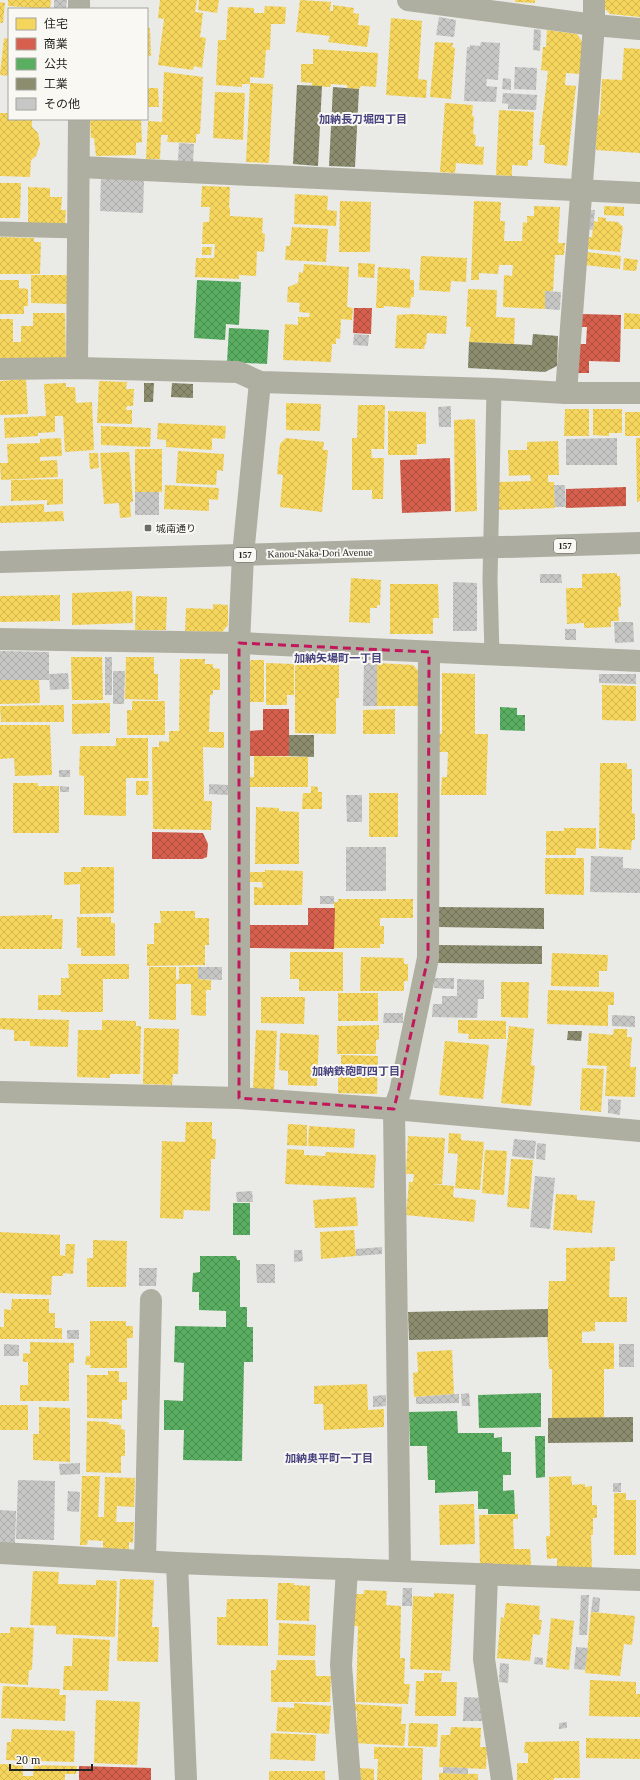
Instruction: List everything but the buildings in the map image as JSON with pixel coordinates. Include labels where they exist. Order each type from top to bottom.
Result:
[{"type":"highway","name":"Kanou-Naka-Dori Avenue","points":[[0,562],[640,543]]},
{"type":"street","points":[[408,0],[594,25],[640,29]]},
{"type":"street","points":[[566,393],[594,25],[594,0]]},
{"type":"street","points":[[77,368],[80,167],[79,120]]},
{"type":"street","points":[[80,167],[640,193]]},
{"type":"street","points":[[0,370],[77,368],[238,372],[260,382],[494,389],[566,393],[640,393]]},
{"type":"street","points":[[239,1098],[239,643],[243,555],[260,382]]},
{"type":"street","points":[[0,639],[239,643],[640,661]]},
{"type":"street","points":[[400,1571],[394,1109],[400,1092],[428,958],[429,652]]},
{"type":"street","points":[[0,1092],[239,1098],[394,1109],[640,1130]]},
{"type":"street","points":[[144,1560],[151,1300]]},
{"type":"street","points":[[0,1553],[177,1563],[640,1580]]},
{"type":"street","points":[[177,1563],[186,1780]]},
{"type":"street","points":[[347,1569],[341,1665],[350,1780]]},
{"type":"street","points":[[486,1574],[484,1659],[502,1780]]},
{"type":"lane","points":[[0,229],[78,231]]},
{"type":"lane","points":[[492,655],[490,548],[494,389]]},
{"type":"highlighted area","points":[[239,643],[429,652],[428,958],[394,1109],[239,1098]]},
{"type":"place","name":"城南通り","points":[[148,528]]},
{"type":"district","name":"加納長刀堀四丁目","points":[[363,119]]},
{"type":"district","name":"加納矢場町一丁目","points":[[338,658]]},
{"type":"district","name":"加納鉄砲町四丁目","points":[[356,1071]]},
{"type":"district","name":"加納奥平町一丁目","points":[[329,1458]]}]
